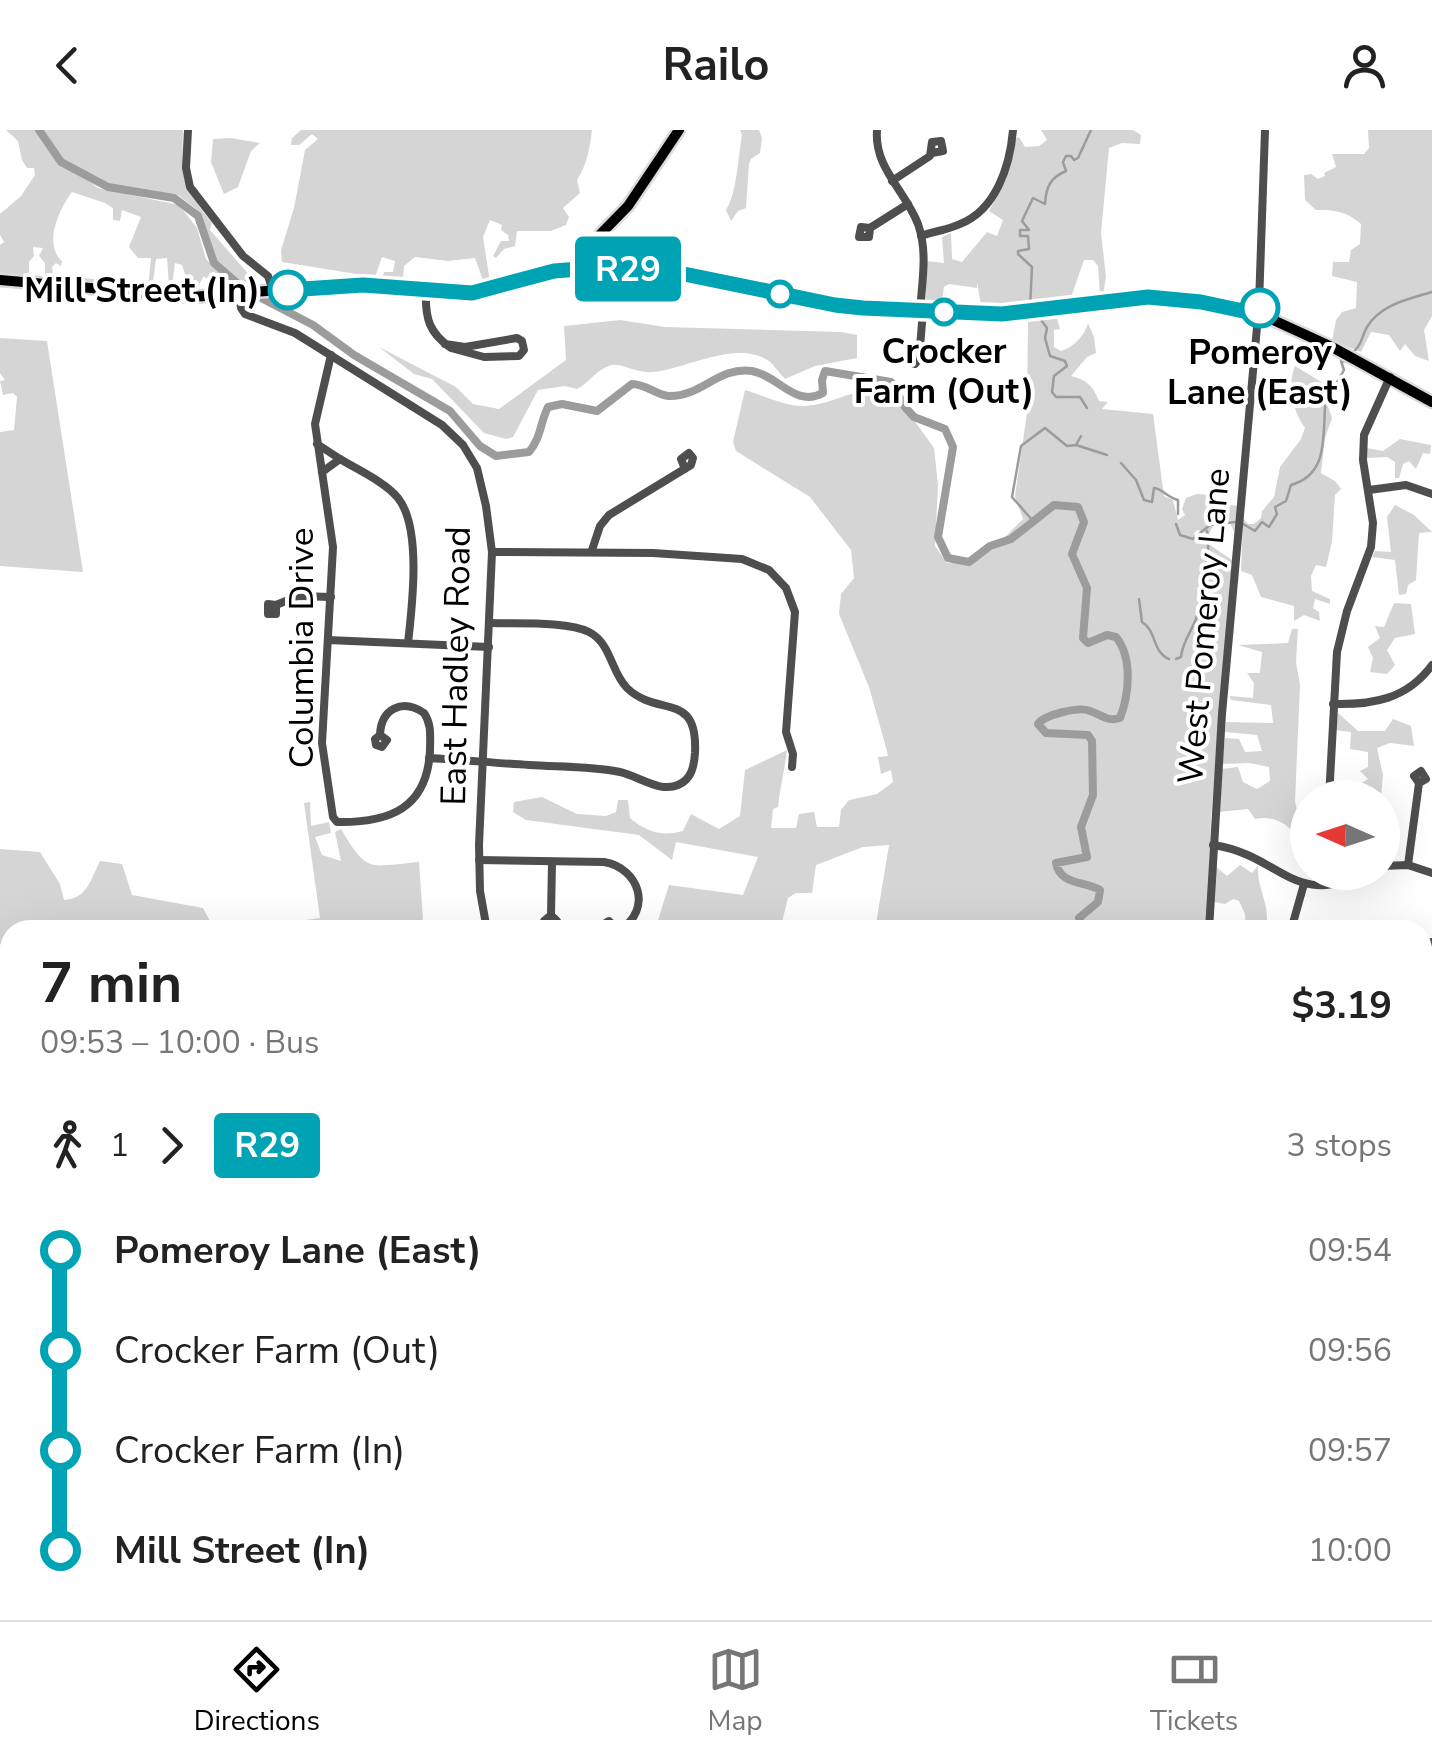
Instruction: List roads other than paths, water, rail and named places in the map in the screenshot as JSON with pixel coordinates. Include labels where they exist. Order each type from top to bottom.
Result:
[{"type":"main road","points":[[576,268],[582,253],[628,206],[679,130]]},
{"type":"main road","points":[[0,280],[182,296],[363,285],[426,292],[482,292],[576,268],[684,274],[835,305],[976,314],[1148,297],[1201,302],[1258,314],[1390,376],[1432,402]]},
{"type":"street","points":[[188,130],[186,168],[190,187],[243,256],[270,279],[273,291]]},
{"type":"street","points":[[877,130],[878,150],[921,236],[924,262],[920,352]]},
{"type":"street","points":[[921,236],[960,224],[985,208],[1004,173],[1013,130]]},
{"type":"street","name":"West Pomeroy Lane","points":[[1210,920],[1213,844],[1258,314],[1265,130]]},
{"type":"street","points":[[892,181],[932,153]]},
{"type":"street","points":[[870,228],[908,204]]},
{"type":"street","points":[[426,292],[428,325],[445,344],[458,352],[515,357],[524,350],[524,343],[518,338],[463,347],[445,344]]},
{"type":"street","name":"East Hadley Road","points":[[242,295],[244,313],[290,330],[442,425],[463,445],[481,480],[492,552],[479,860],[486,920]]},
{"type":"street","name":"Columbia Drive","points":[[331,355],[315,422],[333,540],[322,750],[333,817],[338,822],[380,817],[405,808],[424,787],[430,758]]},
{"type":"street","points":[[1329,780],[1342,627],[1371,548],[1373,523],[1363,460],[1364,435],[1390,376]]},
{"type":"street","points":[[317,444],[388,489],[403,506],[413,557],[408,644]]},
{"type":"street","points":[[322,472],[340,460]]},
{"type":"street","points":[[592,550],[600,526],[618,508],[685,469]]},
{"type":"street","points":[[1369,490],[1406,485],[1432,494]]},
{"type":"street","points":[[492,552],[592,550],[742,559],[778,576],[796,616],[786,730],[792,767]]},
{"type":"street","points":[[276,605],[298,596],[330,597]]},
{"type":"street","points":[[380,735],[382,721],[392,709],[403,705],[418,708],[430,726],[430,758],[607,770],[673,787],[686,780],[694,766],[695,730],[687,715],[630,690],[615,672],[604,646],[588,631],[491,623]]},
{"type":"street","points":[[328,640],[490,647]]},
{"type":"street","points":[[1334,704],[1360,705],[1394,697],[1412,687],[1432,665]]},
{"type":"street","points":[[1408,864],[1419,783]]},
{"type":"street","points":[[1213,844],[1248,854],[1290,876]]},
{"type":"street","points":[[479,860],[607,862],[630,874],[638,888],[638,905],[632,920]]},
{"type":"street","points":[[550,914],[552,862]]},
{"type":"street","points":[[1400,865],[1432,873]]},
{"type":"street","points":[[1293,920],[1302,890]]},
{"type":"waterway","points":[[39,130],[61,162],[108,187],[174,198],[198,216],[214,263],[244,289],[313,325],[354,355],[450,411],[480,446],[496,456],[529,452],[548,407],[562,404],[597,411],[632,384],[664,395],[680,395],[730,373],[752,371],[795,394],[813,397],[823,393],[825,371],[891,382],[914,417],[945,429],[953,447],[938,537],[948,558],[969,562],[990,546],[1011,539],[1054,505],[1078,507],[1084,522],[1072,554],[1087,588],[1083,638],[1088,643],[1107,635],[1116,637],[1125,655],[1128,677],[1120,718],[1108,719],[1078,710],[1054,715],[1038,724],[1046,733],[1088,735],[1092,741],[1093,795],[1081,827],[1087,857],[1056,863],[1067,879],[1100,890],[1098,902],[1080,920]]},
{"type":"waterway","points":[[1030,308],[1032,267],[1018,254],[1029,249],[1028,236],[1020,236],[1020,230],[1029,230],[1022,221],[1033,198],[1045,204],[1050,184],[1066,171],[1066,156],[1078,158],[1091,130]]},
{"type":"waterway","points":[[1352,353],[1380,313],[1396,303],[1432,292]]},
{"type":"waterway","points":[[1036,313],[1047,328],[1045,338],[1050,356],[1065,361],[1067,366],[1054,376],[1052,392],[1056,397],[1080,397],[1087,408]]},
{"type":"waterway","points":[[1243,524],[1255,531],[1262,522],[1269,527],[1277,514],[1275,507],[1286,501],[1291,485],[1314,470],[1322,446],[1327,390],[1344,370],[1341,361],[1348,362]]},
{"type":"waterway","points":[[1033,521],[1012,497],[1021,446],[1045,428],[1067,446],[1076,445],[1081,436]]},
{"type":"waterway","points":[[1076,445],[1107,455]]},
{"type":"waterway","points":[[1121,463],[1136,480],[1144,500],[1152,502],[1154,488],[1157,489],[1178,500],[1178,514]]},
{"type":"waterway","points":[[1176,524],[1180,535],[1193,539],[1210,525],[1235,522]]},
{"type":"waterway","points":[[1176,659],[1181,657],[1201,600],[1207,531]]},
{"type":"waterway","points":[[1139,599],[1142,622],[1160,652],[1169,659]]},
{"type":"place","name":"Mill Street (In)","points":[[288,290]]},
{"type":"place","name":"Pomeroy Lane (East)","points":[[1260,308]]},
{"type":"place","name":"Crocker Farm (Out)","points":[[944,312]]}]
